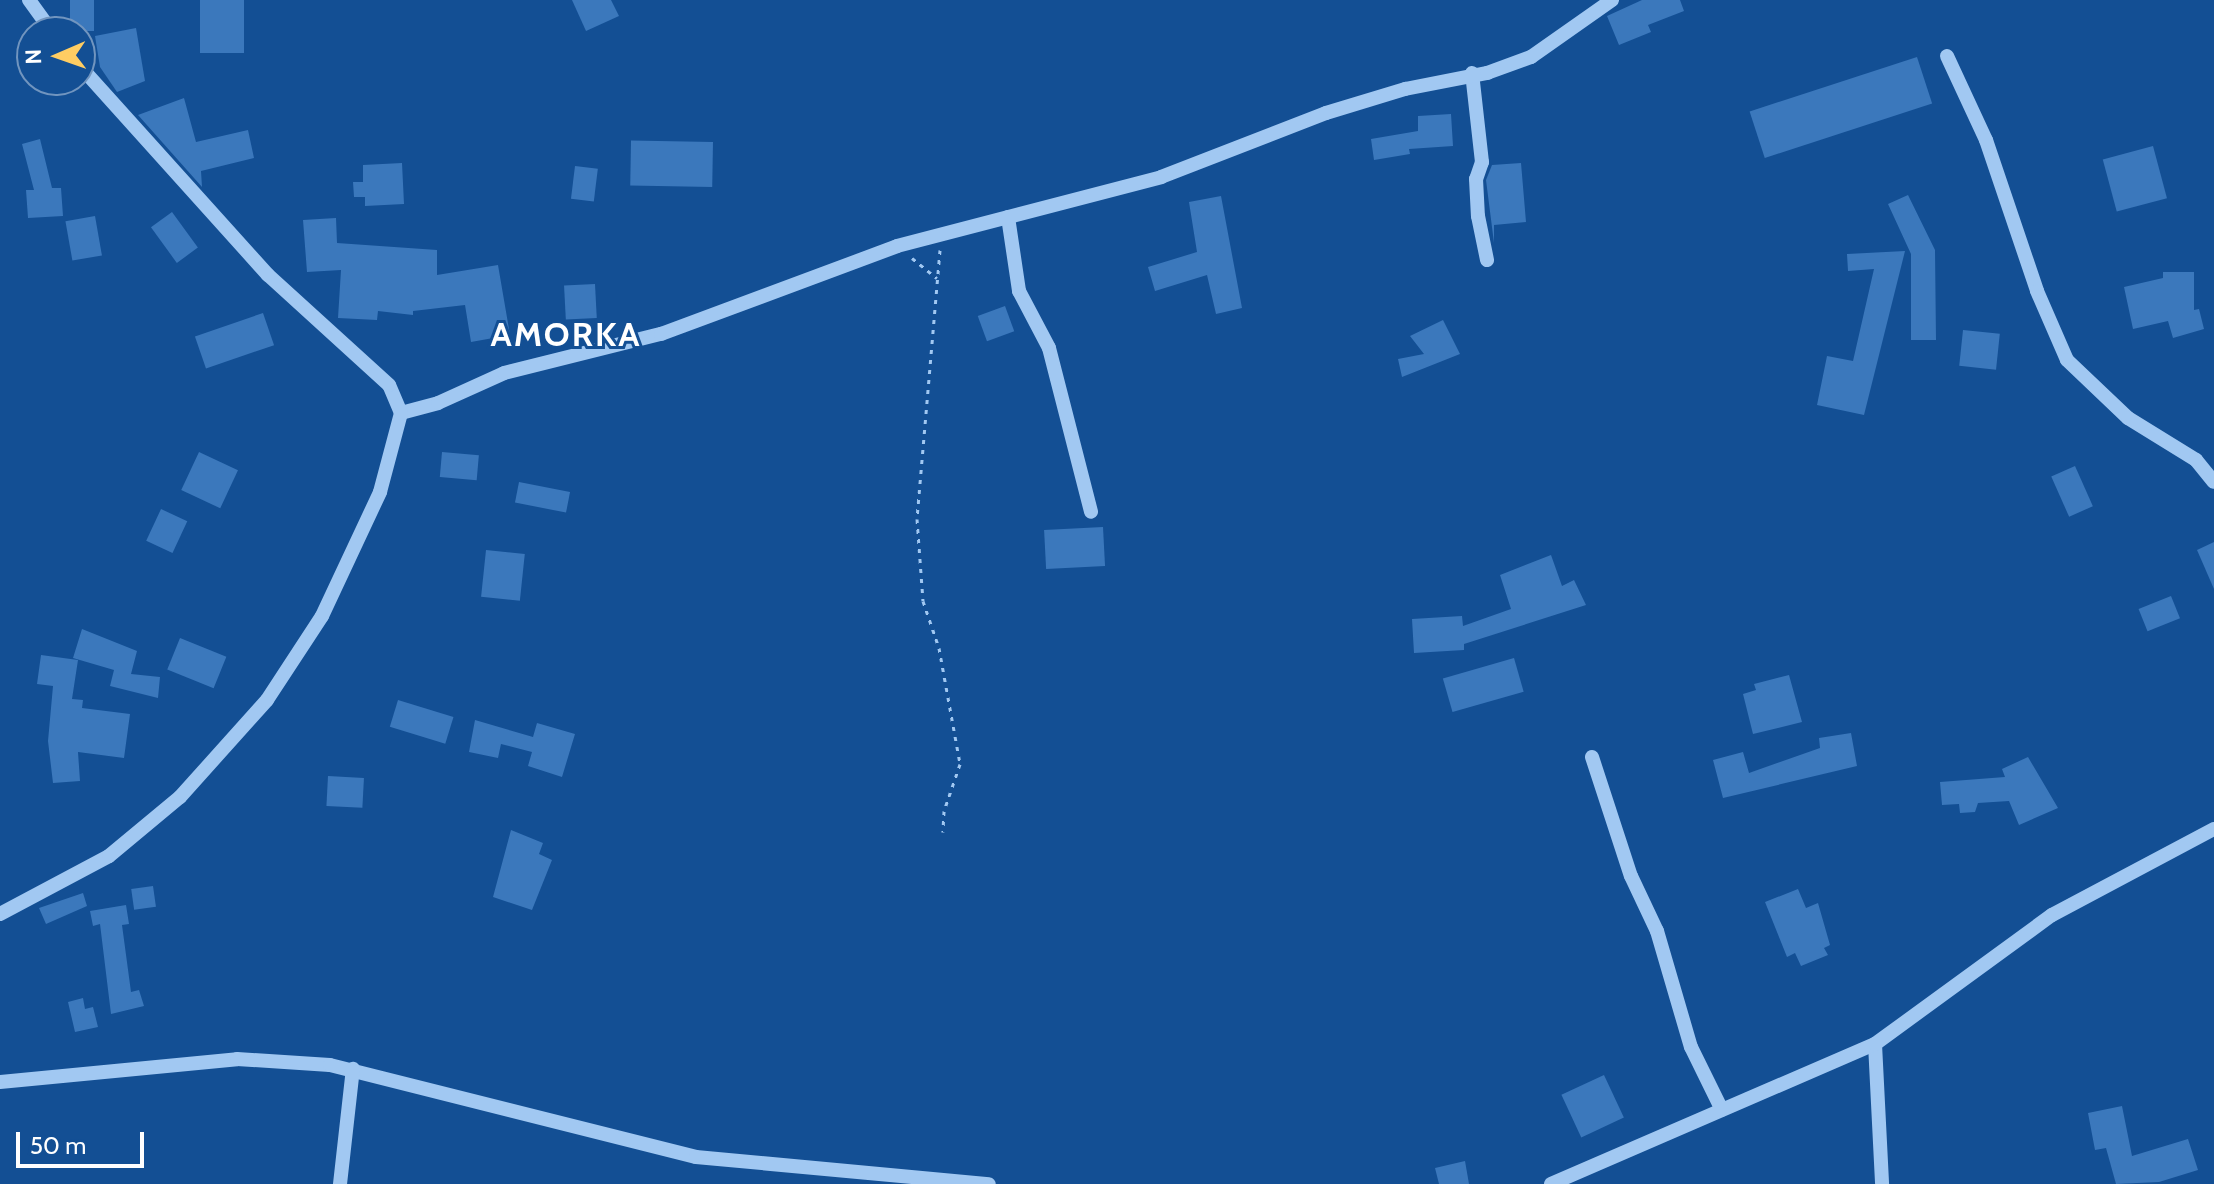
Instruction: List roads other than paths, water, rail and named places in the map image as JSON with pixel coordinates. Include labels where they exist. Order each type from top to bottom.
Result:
[{"type":"street","points":[[401,413],[438,403],[504,373],[661,334],[897,246],[1161,177],[1326,113],[1531,57],[1612,0]]},
{"type":"street","points":[[1947,56],[1986,140],[2037,291],[2067,360],[2128,418],[2196,460],[2214,482]]},
{"type":"street","points":[[1472,74],[1482,162],[1476,179],[1478,216],[1487,260]]},
{"type":"street","points":[[0,914],[109,856],[180,797],[267,700],[322,616],[380,492],[401,413],[389,385],[268,275],[96,84]]},
{"type":"street","points":[[1008,217],[1019,291],[1049,348],[1091,512]]},
{"type":"street","points":[[1592,757],[1631,876],[1657,931],[1691,1047],[1722,1110]]},
{"type":"street","points":[[1551,1184],[1875,1044],[2052,915],[2214,829]]},
{"type":"street","points":[[1875,1044],[1882,1184]]},
{"type":"street","points":[[0,1082],[237,1059],[353,1069],[696,1157],[989,1184]]},
{"type":"street","points":[[340,1184],[353,1069]]},
{"type":"district","name":"AMORKA","points":[[566,335]]}]
